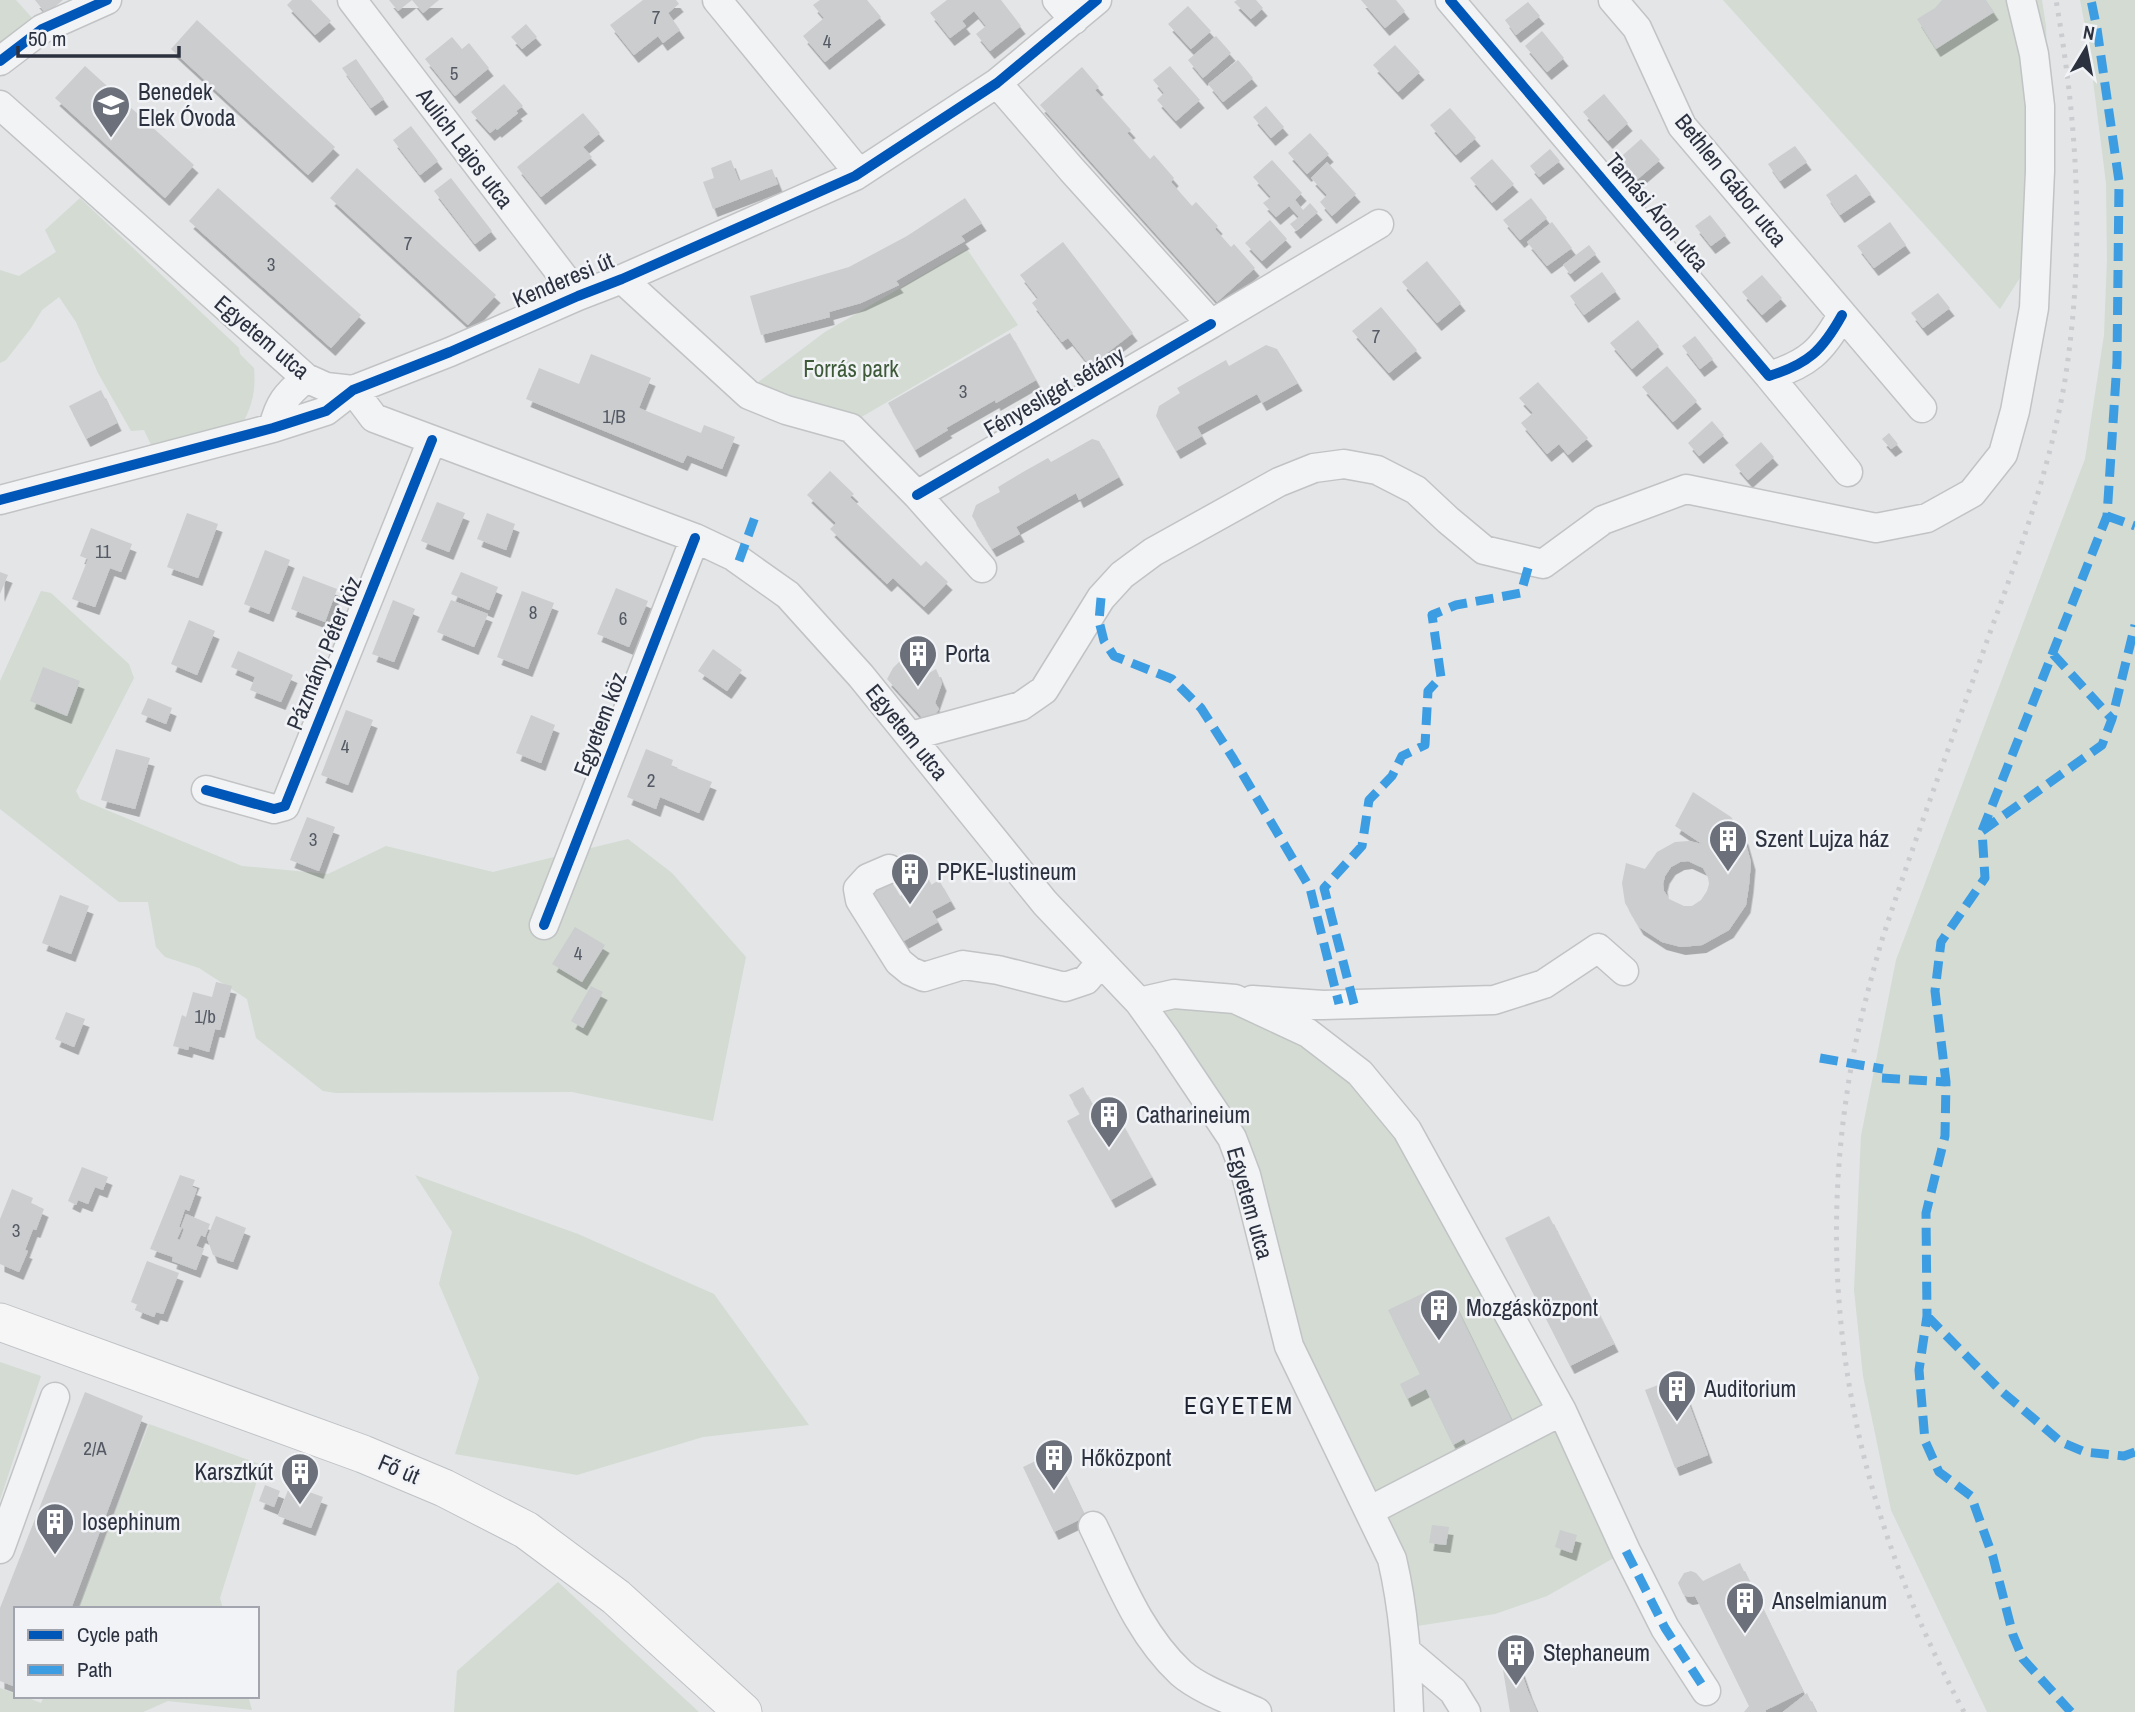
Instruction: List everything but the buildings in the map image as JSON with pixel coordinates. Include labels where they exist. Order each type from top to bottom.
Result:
[{"type":"main road","name":"Fő út","points":[[0,1322],[363,1454],[444,1488],[526,1530],[616,1597],[743,1712]]},
{"type":"street","points":[[0,61],[42,29],[107,0]]},
{"type":"street","name":"Aulich Lajos utca","points":[[352,0],[578,296]]},
{"type":"street","points":[[717,0],[859,173]]},
{"type":"street","name":"Kenderesi út","points":[[0,500],[273,428],[326,411],[353,390],[622,279],[859,173],[997,83],[1066,10],[1097,0]]},
{"type":"street","name":"Tamási Áron utca","points":[[1450,0],[1848,472]]},
{"type":"street","name":"Bethlen Gábor utca","points":[[1614,0],[1637,28],[1682,126],[1922,408]]},
{"type":"street","points":[[911,736],[1021,706],[1044,690],[1101,598],[1122,575],[1153,552],[1279,482],[1314,468],[1344,464],[1377,470],[1416,490],[1484,550],[1543,564],[1603,520],[1686,489],[1876,528],[1927,519],[1972,493],[2003,454],[2015,411],[2034,308],[2040,106],[2034,54],[2021,0]]},
{"type":"street","points":[[997,83],[1080,180],[1212,324]]},
{"type":"street","name":"Egyetem utca","points":[[0,105],[306,378],[326,387],[353,390],[374,418],[695,538],[733,556],[788,595],[861,676],[1045,903],[1139,1002],[1232,1138],[1246,1175],[1289,1346],[1392,1559],[1407,1652],[1409,1712]]},
{"type":"street","name":"Fényesliget sétány","points":[[917,495],[1378,224]]},
{"type":"street","points":[[622,279],[749,395],[786,410],[851,428],[917,495],[982,568]]},
{"type":"street","points":[[1769,376],[1801,364],[1822,347],[1842,315]]},
{"type":"street","points":[[273,428],[277,411],[285,396],[306,378]]},
{"type":"street","name":"Pázmány Péter köz","points":[[206,790],[274,809],[285,806],[432,440]]},
{"type":"street","name":"Egyetem köz","points":[[544,925],[695,538]]},
{"type":"street","points":[[889,869],[868,878],[859,889],[860,900],[899,962],[910,971],[924,977],[963,965],[999,970],[1065,987],[1086,980],[1101,962]]},
{"type":"street","points":[[1139,1002],[1174,994],[1323,1005],[1494,1000],[1544,984],[1598,948],[1624,971]]},
{"type":"street","points":[[1235,999],[1308,1033],[1360,1073],[1407,1130],[1562,1411],[1626,1551],[1665,1628],[1706,1691]]},
{"type":"street","points":[[0,1549],[55,1397]]},
{"type":"street","points":[[1369,1511],[1562,1411]]},
{"type":"street","points":[[1093,1526],[1130,1604],[1153,1641],[1182,1674],[1220,1696],[1258,1712]]},
{"type":"street","points":[[1407,1652],[1453,1691],[1466,1712]]},
{"type":"green space","points":[[0,0],[16,0],[42,29],[0,55]]},
{"type":"green space","points":[[1723,0],[2042,0],[2046,26],[2049,143],[2032,259],[2000,309]]},
{"type":"green space","points":[[2080,0],[2135,0],[2135,1712],[1987,1712],[1891,1510],[1863,1376],[1854,1290],[1861,1136],[1896,960],[2085,459],[2104,335],[2107,260],[2106,183],[2088,41]]},
{"type":"green space","points":[[80,198],[239,348],[240,354],[254,368],[252,399],[241,427],[154,451],[144,430],[131,431],[98,373],[76,322],[59,297],[42,310],[6,360],[0,363],[0,270],[19,276],[56,252],[45,230]]},
{"type":"green space","name":"Forrás park","points":[[967,249],[1018,325],[853,422],[753,386],[825,332]]},
{"type":"green space","points":[[41,591],[51,593],[129,664],[134,678],[76,791],[80,799],[242,866],[328,874],[386,846],[493,872],[628,839],[672,873],[746,957],[713,1121],[572,1092],[323,1091],[256,1038],[247,999],[199,968],[165,957],[156,947],[148,902],[119,902],[0,809],[0,681]]},
{"type":"green space","points":[[1235,999],[1360,1073],[1626,1551],[1547,1596],[1495,1614],[1404,1628],[1399,1590],[1289,1346],[1246,1175],[1139,1002]]},
{"type":"green space","points":[[415,1175],[578,1234],[714,1294],[809,1425],[703,1437],[577,1475],[455,1454],[479,1378],[439,1284],[452,1232]]},
{"type":"green space","points":[[0,1362],[41,1376],[0,1500]]},
{"type":"green space","points":[[149,1424],[262,1465],[220,1598],[222,1607],[79,1607]]},
{"type":"green space","points":[[558,1582],[699,1712],[454,1712],[457,1671]]},
{"type":"green space","points":[[0,1688],[14,1693],[14,1698],[28,1698],[41,1703],[43,1698],[249,1698],[252,1710],[168,1701],[143,1712],[0,1712]]},
{"type":"railway","points":[[1964,1712],[1928,1639],[1897,1565],[1873,1489],[1854,1412],[1842,1334],[1837,1255],[1838,1175],[1853,1055],[1881,943],[2022,543],[2059,413],[2071,332],[2077,237],[2070,95],[2056,0]]},
{"type":"marked path","points":[[2071,1712],[2023,1659],[2013,1635],[1993,1557],[1971,1496],[1939,1472],[1925,1441],[1919,1370],[1927,1316],[1926,1213],[1945,1136],[1946,1082],[1935,991],[1941,942],[1985,878],[1982,831],[2107,516],[2117,362],[2119,181],[2091,0]]},
{"type":"marked path","points":[[739,561],[756,514]]},
{"type":"marked path","points":[[2107,516],[2135,526]]},
{"type":"marked path","points":[[1354,1004],[1324,888],[1362,846],[1369,800],[1392,776],[1402,756],[1425,745],[1428,691],[1441,677],[1432,615],[1456,605],[1521,593],[1530,561]]},
{"type":"marked path","points":[[1101,598],[1099,621],[1104,641],[1114,656],[1172,679],[1201,708],[1310,888],[1339,1004]]},
{"type":"marked path","points":[[1982,831],[2102,745],[2112,719],[2135,625]]},
{"type":"marked path","points":[[2053,654],[2112,719]]},
{"type":"marked path","points":[[1820,1058],[1883,1069]]},
{"type":"marked path","points":[[1882,1078],[1946,1082]]},
{"type":"marked path","points":[[1927,1316],[1999,1389],[2061,1442],[2085,1452],[2124,1456],[2135,1452]]},
{"type":"marked path","points":[[1626,1551],[1665,1628],[1706,1691]]},
{"type":"cycle path","points":[[0,61],[42,29],[107,0]]},
{"type":"cycle path","points":[[0,500],[273,428],[326,411],[353,390],[622,279],[855,176],[997,83],[1097,0]]},
{"type":"cycle path","points":[[1450,0],[1769,376],[1794,366],[1813,354],[1828,338],[1842,315]]},
{"type":"cycle path","points":[[917,495],[1211,324]]},
{"type":"cycle path","points":[[206,790],[274,809],[285,806],[432,440]]},
{"type":"cycle path","points":[[544,925],[695,538]]},
{"type":"place","name":"Benedek Elek Óvoda","points":[[111,139]]},
{"type":"place","name":"Porta","points":[[918,688]]},
{"type":"place","name":"Szent Lujza ház","points":[[1728,873]]},
{"type":"place","name":"PPKE-Iustineum","points":[[910,906]]},
{"type":"place","name":"Catharineium","points":[[1109,1149]]},
{"type":"place","name":"Mozgásközpont","points":[[1439,1342]]},
{"type":"place","name":"Auditorium","points":[[1677,1423]]},
{"type":"place","name":"Hőközpont","points":[[1054,1492]]},
{"type":"place","name":"Karsztkút","points":[[300,1506]]},
{"type":"place","name":"Iosephinum","points":[[55,1556]]},
{"type":"place","name":"Anselmianum","points":[[1745,1635]]},
{"type":"place","name":"Stephaneum","points":[[1516,1687]]},
{"type":"district","name":"EGYETEM","points":[[1239,1406]]}]
